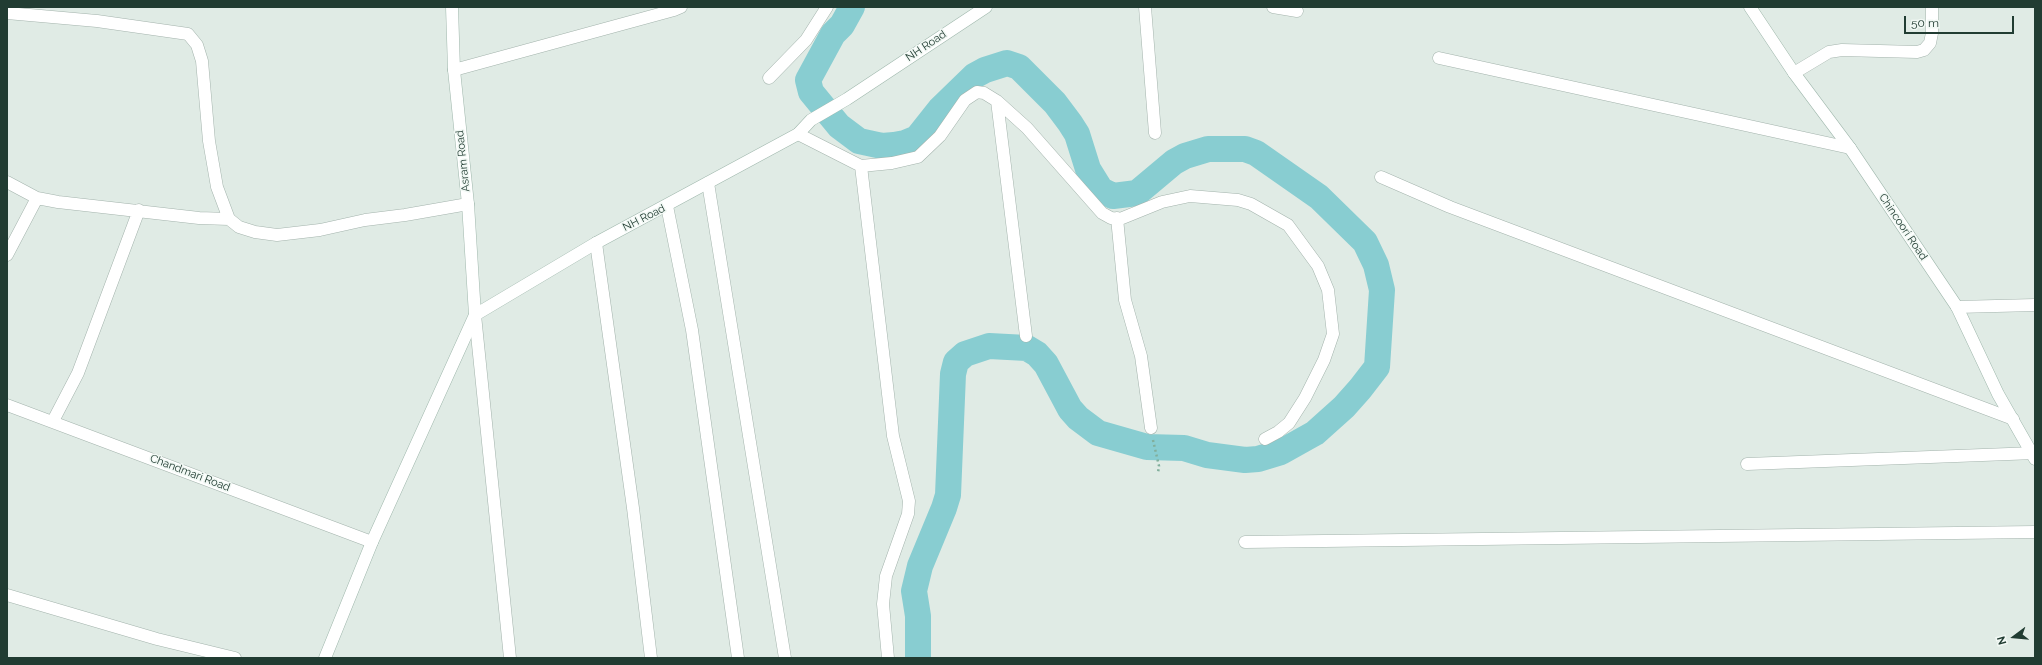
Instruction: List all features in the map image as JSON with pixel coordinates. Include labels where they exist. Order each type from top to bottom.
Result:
[{"type":"street","name":"Asram Road","points":[[452,7],[454,70],[468,204],[475,315],[510,658]]},
{"type":"street","points":[[454,70],[681,7]]},
{"type":"street","points":[[769,78],[806,40],[827,7]]},
{"type":"street","name":"NH Road","points":[[475,315],[596,242],[667,206],[798,134],[811,120],[847,99],[986,7]]},
{"type":"street","points":[[1146,7],[1154,133]]},
{"type":"street","points":[[1273,7],[1297,11]]},
{"type":"street","name":"Chincoori Road","points":[[1750,7],[1794,73],[1850,148],[1957,307],[1998,394],[2034,455]]},
{"type":"street","points":[[1794,73],[1829,52],[1842,50],[1916,52],[1924,50],[1930,43],[1932,33],[1932,7]]},
{"type":"street","points":[[7,13],[97,21],[188,34],[197,46],[202,61],[212,168],[229,219],[239,227],[255,232],[276,235],[320,230],[365,220],[468,204]]},
{"type":"street","points":[[1439,58],[1850,148]]},
{"type":"street","points":[[798,134],[861,166],[898,162],[918,157],[940,136],[965,100],[977,92],[984,93],[997,101],[1027,128],[1102,213],[1117,218],[1162,202],[1190,196],[1238,200],[1265,210],[1288,225],[1318,266],[1328,290],[1333,334],[1324,360],[1305,398],[1289,423],[1278,432],[1265,439]]},
{"type":"street","points":[[997,101],[1026,336]]},
{"type":"street","points":[[861,166],[893,436],[909,501],[908,514],[886,576],[883,604],[888,658]]},
{"type":"street","points":[[1381,177],[1450,207],[2013,419]]},
{"type":"street","points":[[7,182],[37,198],[58,202],[199,218],[229,219]]},
{"type":"street","points":[[708,183],[785,658]]},
{"type":"street","points":[[7,255],[37,198]]},
{"type":"street","points":[[667,206],[692,330],[738,658]]},
{"type":"street","points":[[53,421],[78,373],[139,210]]},
{"type":"street","points":[[1117,218],[1125,300],[1141,356],[1151,428]]},
{"type":"street","points":[[596,242],[633,508],[651,658]]},
{"type":"street","points":[[1957,307],[2035,305]]},
{"type":"street","points":[[325,658],[372,542],[475,315]]},
{"type":"street","name":"Chandmari Road","points":[[7,405],[372,542]]},
{"type":"street","points":[[1747,464],[2034,455]]},
{"type":"street","points":[[1245,542],[2035,532]]},
{"type":"street","points":[[7,595],[157,639],[235,658]]},
{"type":"path","points":[[1151,428],[1159,466],[1158,473]]},
{"type":"waterway","points":[[852,7],[842,25],[833,34],[808,80],[811,92],[839,126],[859,141],[882,146],[905,143],[917,138],[940,109],[974,76],[985,70],[1007,63],[1019,67],[1055,103],[1070,123],[1077,134],[1088,169],[1101,190],[1113,196],[1137,193],[1174,162],[1185,156],[1208,149],[1245,149],[1256,153],[1319,197],[1365,242],[1376,265],[1382,290],[1377,367],[1344,407],[1315,433],[1281,452],[1258,459],[1245,460],[1207,455],[1184,448],[1147,447],[1098,433],[1078,418],[1070,409],[1046,364],[1037,354],[1027,348],[989,346],[965,354],[956,362],[953,374],[948,495],[920,566],[914,591],[918,616],[918,658]]}]
